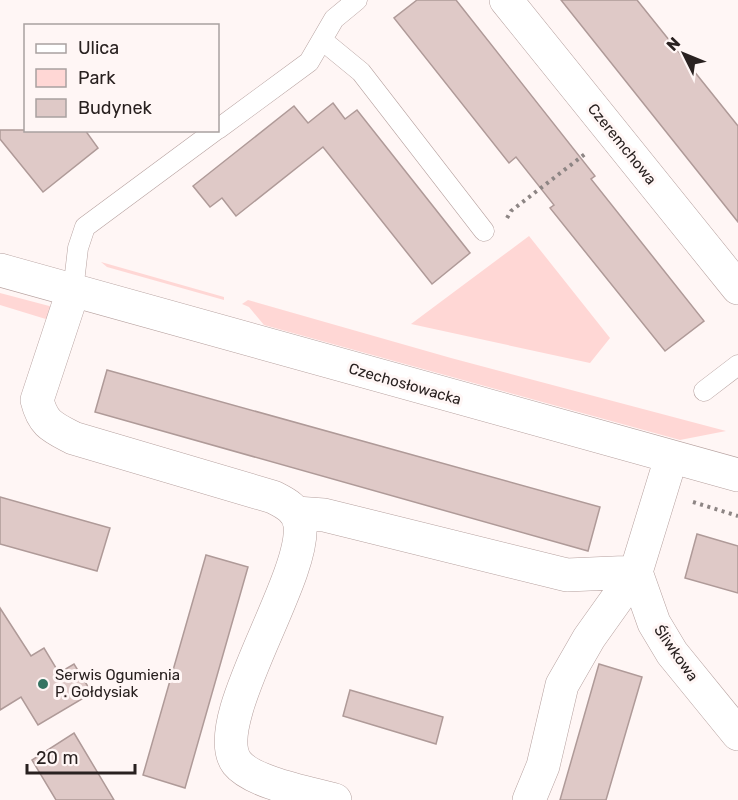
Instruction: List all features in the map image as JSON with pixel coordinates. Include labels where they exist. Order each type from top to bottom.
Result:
[{"type":"street","name":"Czeremchowa","points":[[506,0],[738,288]]},
{"type":"street","name":"Czechosłowacka","points":[[0,270],[738,475]]},
{"type":"street","points":[[73,291],[37,400],[41,415],[52,427],[73,438],[273,497],[290,505],[296,513],[300,525],[298,544],[286,584],[246,681],[229,740],[237,763],[258,777],[335,800]]},
{"type":"street","points":[[530,800],[543,766],[562,685],[590,638],[636,572],[671,458]]},
{"type":"street","points":[[296,513],[324,515],[567,575],[636,572]]},
{"type":"street","name":"Śliwkowa","points":[[636,572],[654,623],[672,652],[738,734]]},
{"type":"lane","points":[[219,129],[309,62],[334,19],[357,0]]},
{"type":"lane","points":[[322,40],[361,72],[484,231]]},
{"type":"lane","points":[[73,291],[78,248],[85,227],[214,132]]},
{"type":"lane","points":[[704,391],[738,365]]},
{"type":"path","points":[[506,220],[512,211],[613,132]]},
{"type":"green space","points":[[529,236],[610,338],[590,363],[411,324]]},
{"type":"green space","points":[[101,262],[224,297],[224,300],[107,267]]},
{"type":"green space","points":[[0,293],[53,307],[49,320],[0,305]]},
{"type":"green space","points":[[248,300],[451,358],[726,431],[680,440],[264,325],[249,307],[242,304]]},
{"type":"building","points":[[417,0],[456,0],[595,176],[591,179],[704,321],[665,351],[550,208],[554,205],[516,157],[509,163],[394,18]]},
{"type":"building","points":[[561,0],[637,0],[738,126],[738,222]]},
{"type":"building","points":[[333,103],[345,119],[357,110],[470,253],[432,284],[323,147],[236,216],[222,198],[210,207],[193,186],[294,106],[308,123]]},
{"type":"building","points":[[0,130],[86,132],[98,148],[43,192],[0,139]]},
{"type":"building","points":[[107,370],[600,507],[588,551],[95,412]]},
{"type":"building","points":[[0,497],[110,528],[97,571],[0,544]]},
{"type":"building","points":[[697,534],[738,546],[738,593],[685,578]]},
{"type":"building","points":[[206,555],[248,567],[185,788],[143,775]]},
{"type":"building","name":"Serwis Ogumienia P. Gołdysiak","points":[[0,608],[31,656],[44,648],[59,673],[74,664],[92,693],[38,725],[21,697],[0,710]]},
{"type":"building","points":[[599,664],[642,677],[606,800],[560,800]]},
{"type":"building","points":[[350,690],[443,717],[436,744],[343,716]]},
{"type":"building","points":[[74,733],[114,800],[56,800],[32,760]]},
{"type":"place","name":"Serwis Ogumienia P. Gołdysiak","points":[[43,684]]}]
